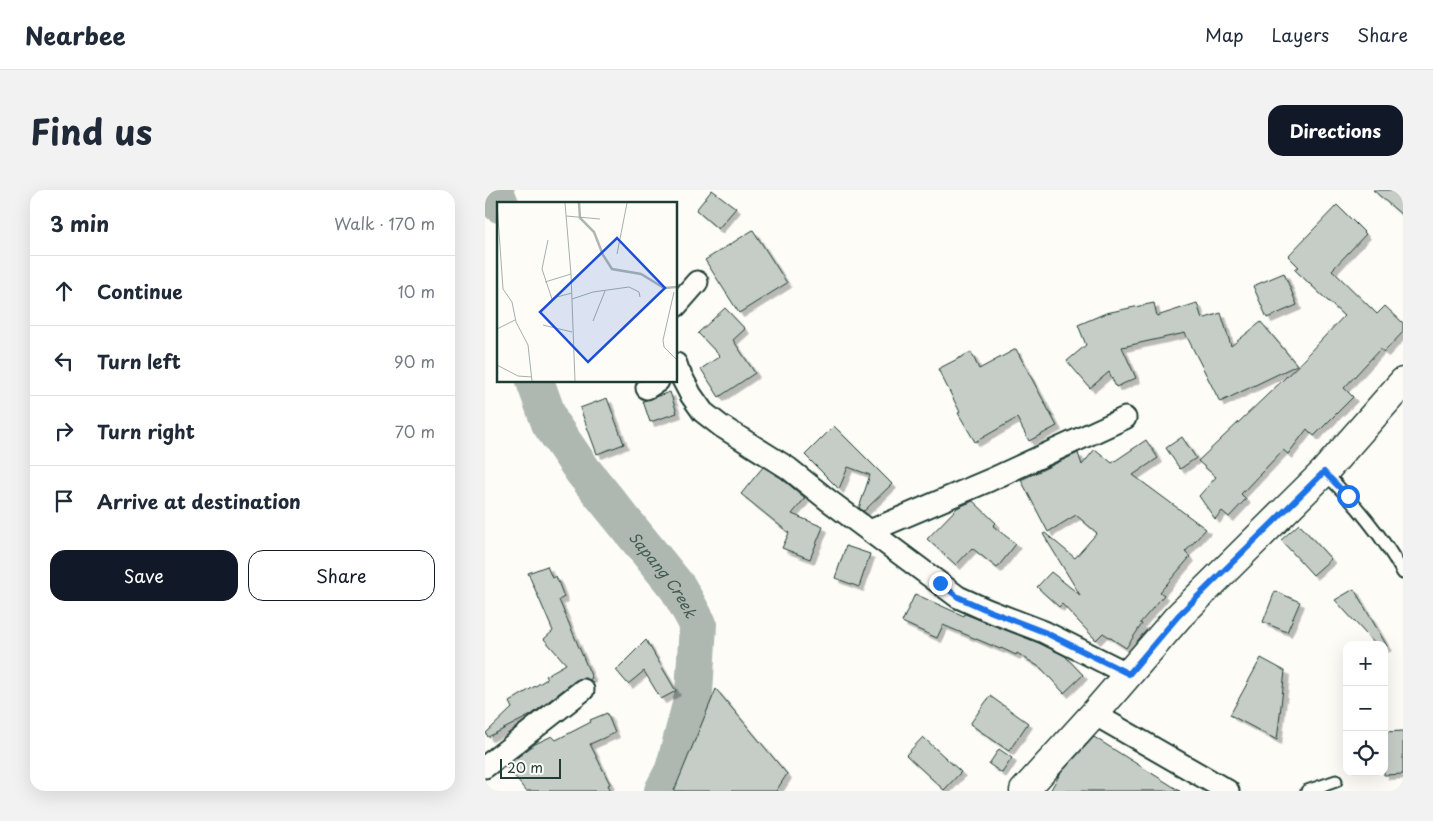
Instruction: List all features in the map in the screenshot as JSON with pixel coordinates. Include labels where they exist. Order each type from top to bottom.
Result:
[{"type":"street","points":[[677,305],[697,282]]},
{"type":"street","points":[[677,368],[691,396],[703,412],[721,426],[788,468],[958,597],[1044,632],[1129,674]]},
{"type":"street","points":[[1024,791],[1094,714],[1178,616],[1324,472],[1403,382]]},
{"type":"street","points":[[870,532],[990,480],[1125,418]]},
{"type":"street","points":[[485,767],[583,690]]},
{"type":"street","points":[[1094,714],[1228,791]]},
{"type":"lane","points":[[1324,472],[1348,496],[1397,561],[1403,573]]},
{"type":"lane","points":[[1307,791],[1336,781]]},
{"type":"building","points":[[712,190],[736,208],[718,229],[696,210]]},
{"type":"building","points":[[1373,190],[1403,190],[1403,216]]},
{"type":"building","points":[[1337,205],[1366,234],[1332,270],[1377,314],[1385,306],[1403,323],[1403,332],[1384,352],[1380,349],[1344,388],[1353,397],[1314,436],[1307,429],[1288,454],[1283,450],[1241,494],[1246,499],[1229,517],[1222,511],[1215,519],[1199,496],[1216,477],[1198,461],[1307,357],[1344,316],[1294,269],[1299,267],[1288,256]]},
{"type":"building","points":[[753,230],[787,283],[739,313],[705,260]]},
{"type":"building","points":[[1284,273],[1297,305],[1267,318],[1253,286]]},
{"type":"building","points":[[1154,303],[1157,316],[1197,303],[1202,319],[1221,313],[1231,346],[1261,322],[1297,365],[1220,402],[1185,333],[1122,347],[1136,378],[1116,387],[1109,372],[1090,388],[1067,361],[1086,345],[1078,325],[1106,313]]},
{"type":"building","points":[[725,308],[745,329],[733,340],[755,373],[719,397],[701,369],[720,356],[698,333]]},
{"type":"building","points":[[1016,349],[1057,426],[1029,441],[1017,418],[975,442],[958,413],[960,412],[938,369],[971,352],[979,369]]},
{"type":"building","points":[[670,392],[677,413],[650,422],[643,401]]},
{"type":"building","points":[[607,398],[624,444],[597,454],[580,408]]},
{"type":"building","points":[[834,426],[892,484],[864,511],[859,508],[870,475],[848,467],[839,489],[805,455]]},
{"type":"building","points":[[1182,437],[1196,458],[1180,469],[1166,448]]},
{"type":"building","points":[[1146,440],[1158,458],[1133,475],[1206,529],[1185,552],[1190,557],[1160,592],[1164,595],[1140,623],[1142,624],[1126,648],[1103,633],[1096,640],[1062,604],[1059,607],[1037,587],[1051,572],[1080,595],[1043,534],[1045,533],[1075,558],[1097,533],[1076,515],[1048,532],[1021,480],[1078,453],[1082,465],[1095,449],[1112,463]]},
{"type":"building","points":[[763,467],[781,478],[805,498],[792,514],[823,527],[810,559],[782,548],[789,533],[741,494]]},
{"type":"building","points":[[973,501],[996,523],[993,526],[1016,544],[997,568],[972,548],[956,565],[927,539],[957,508]]},
{"type":"building","points":[[1299,524],[1331,559],[1313,575],[1281,540]]},
{"type":"building","points":[[846,546],[870,554],[859,587],[835,578]]},
{"type":"building","points":[[547,566],[552,578],[556,576],[564,597],[559,600],[592,678],[589,680],[582,678],[576,680],[531,715],[488,737],[486,733],[512,708],[509,702],[547,679],[545,676],[566,664],[544,639],[553,631],[528,573]]},
{"type":"building","points":[[1354,589],[1384,641],[1372,641],[1335,600]]},
{"type":"building","points":[[1275,591],[1300,602],[1287,632],[1263,622]]},
{"type":"building","points":[[915,594],[964,616],[965,614],[1039,643],[1065,656],[1083,675],[1064,693],[1041,668],[1017,653],[1016,655],[1000,649],[943,625],[937,638],[902,622]]},
{"type":"building","points":[[646,640],[676,691],[661,699],[644,671],[628,684],[616,670]]},
{"type":"building","points":[[1261,658],[1285,671],[1277,740],[1230,715]]},
{"type":"building","points":[[716,689],[787,774],[776,791],[674,791]]},
{"type":"building","points":[[990,696],[1028,723],[1009,751],[970,724]]},
{"type":"building","points":[[607,713],[615,733],[590,744],[610,784],[608,785],[611,791],[526,791],[506,766],[535,744],[552,736],[556,740],[591,722],[590,720]]},
{"type":"building","points":[[1403,731],[1403,774],[1388,775],[1388,732]]},
{"type":"building","points":[[923,737],[961,772],[944,790],[906,755]]},
{"type":"building","points":[[1094,737],[1180,791],[1050,791],[1060,774]]},
{"type":"building","points":[[999,749],[1012,758],[1002,773],[989,764]]},
{"type":"waterway","name":"Sapang Creek","points":[[486,190],[499,202]]},
{"type":"waterway","name":"Sapang Creek","points":[[535,382],[550,423],[583,471],[678,588],[698,624],[694,693],[674,770],[663,791]]},
{"type":"route","points":[[940,583],[958,597],[1044,632],[1129,674],[1178,616],[1324,472],[1348,496]]}]
